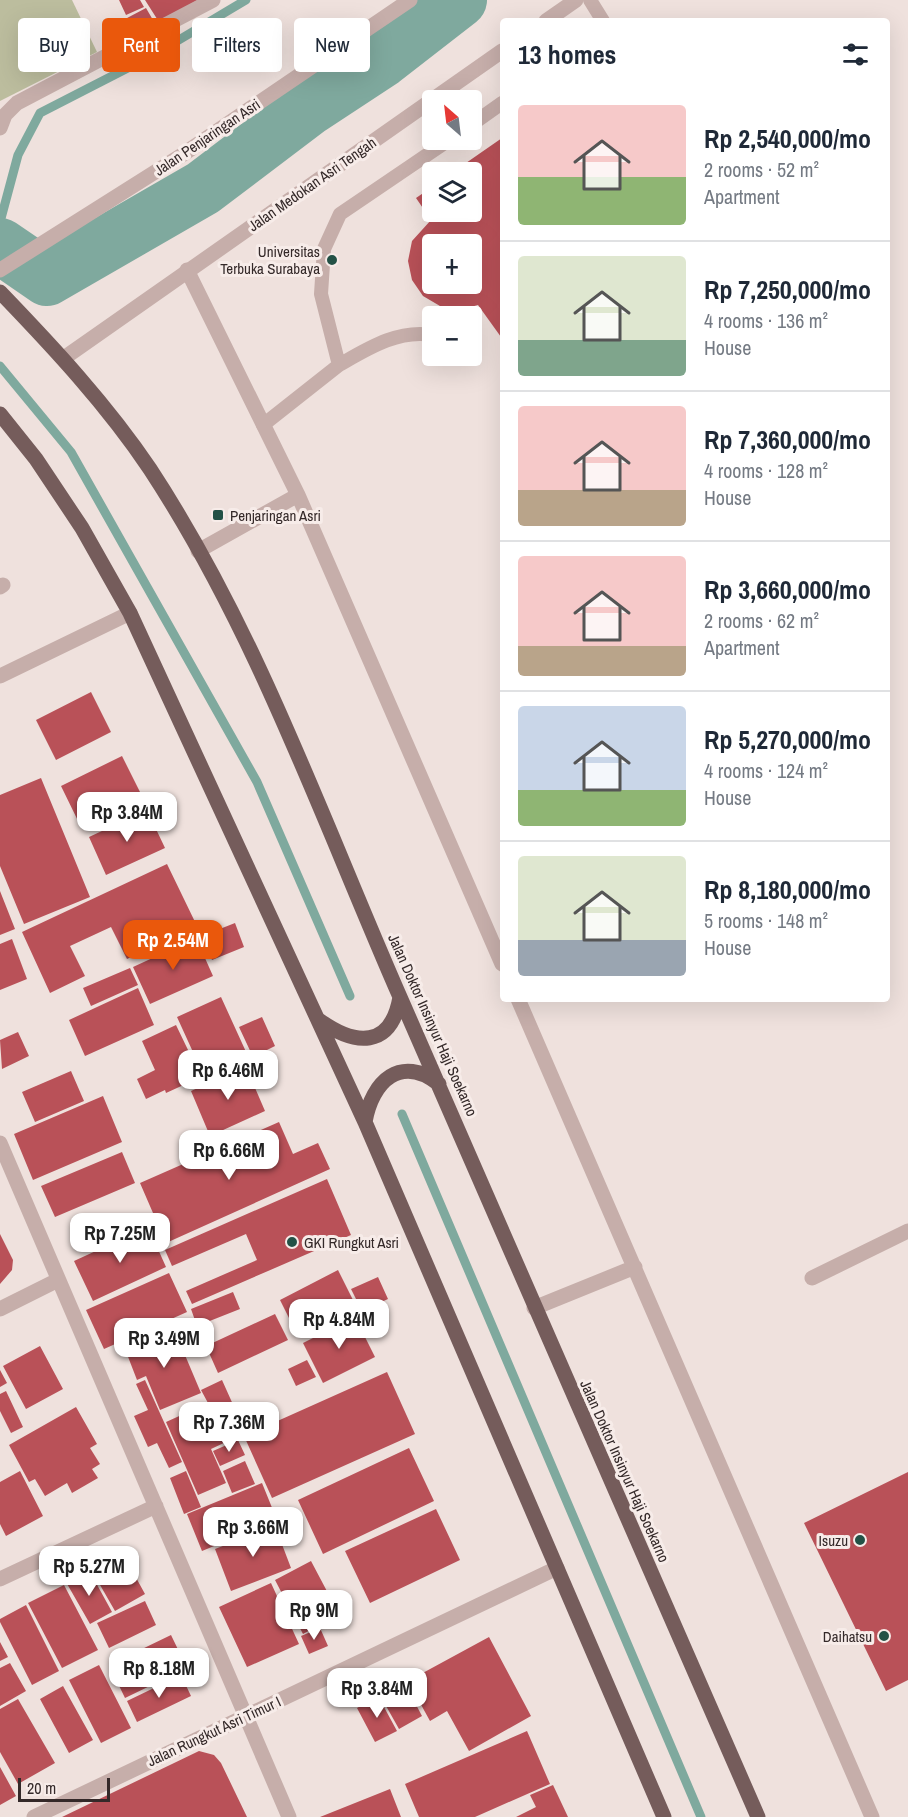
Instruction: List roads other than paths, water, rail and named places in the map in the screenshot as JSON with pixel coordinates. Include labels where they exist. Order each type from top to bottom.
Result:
[{"type":"main road","name":"Jalan Doktor Insinyur Haji Soekarno","points":[[0,292],[64,358],[149,468],[217,584],[295,747],[534,1308],[758,1817]]},
{"type":"main road","points":[[0,414],[36,459],[82,528],[130,614],[365,1122],[664,1817]]},
{"type":"main road","points":[[317,1019],[346,1038],[361,1040],[377,1035],[389,1026],[397,1012],[400,997]]},
{"type":"main road","points":[[365,1122],[373,1093],[383,1081],[396,1073],[420,1073],[440,1084]]},
{"type":"street","points":[[0,128],[4,115],[17,103],[213,0]]},
{"type":"street","name":"Jalan Penjaringan Asri","points":[[4,267],[182,155],[410,0]]},
{"type":"street","points":[[550,18],[576,0]]},
{"type":"street","name":"Jalan Medokan Asri Tengah","points":[[64,358],[500,52]]},
{"type":"street","points":[[188,270],[297,495],[500,958]]},
{"type":"street","points":[[198,551],[297,495]]},
{"type":"street","points":[[0,676],[130,614]]},
{"type":"street","points":[[519,1002],[872,1817]]},
{"type":"street","points":[[0,1143],[289,1817]]},
{"type":"street","points":[[812,1278],[908,1231]]},
{"type":"street","points":[[534,1308],[635,1267]]},
{"type":"street","points":[[0,1309],[58,1280]]},
{"type":"street","points":[[0,1579],[156,1506]]},
{"type":"street","name":"Jalan Rungkut Asri Timur I","points":[[34,1817],[557,1568]]},
{"type":"lane","points":[[590,0],[601,18]]},
{"type":"lane","points":[[482,117],[500,104]]},
{"type":"lane","points":[[339,365],[321,294],[324,249],[340,214],[434,150]]},
{"type":"lane","points":[[263,425],[339,365],[381,342],[422,334]]},
{"type":"waterway","points":[[0,222],[18,155],[40,113],[157,53],[246,0]]},
{"type":"waterway","points":[[0,246],[47,278],[203,188],[310,107],[383,59],[459,0]]},
{"type":"waterway","points":[[0,366],[71,452],[257,782],[350,996]]},
{"type":"waterway","points":[[402,1114],[701,1817]]},
{"type":"place","name":"Universitas Terbuka Surabaya","points":[[332,260]]},
{"type":"place","name":"Penjaringan Asri","points":[[218,515]]},
{"type":"place","name":"GKI Rungkut Asri","points":[[292,1242]]},
{"type":"place","name":"Isuzu","points":[[860,1540]]},
{"type":"place","name":"Daihatsu","points":[[884,1636]]}]
